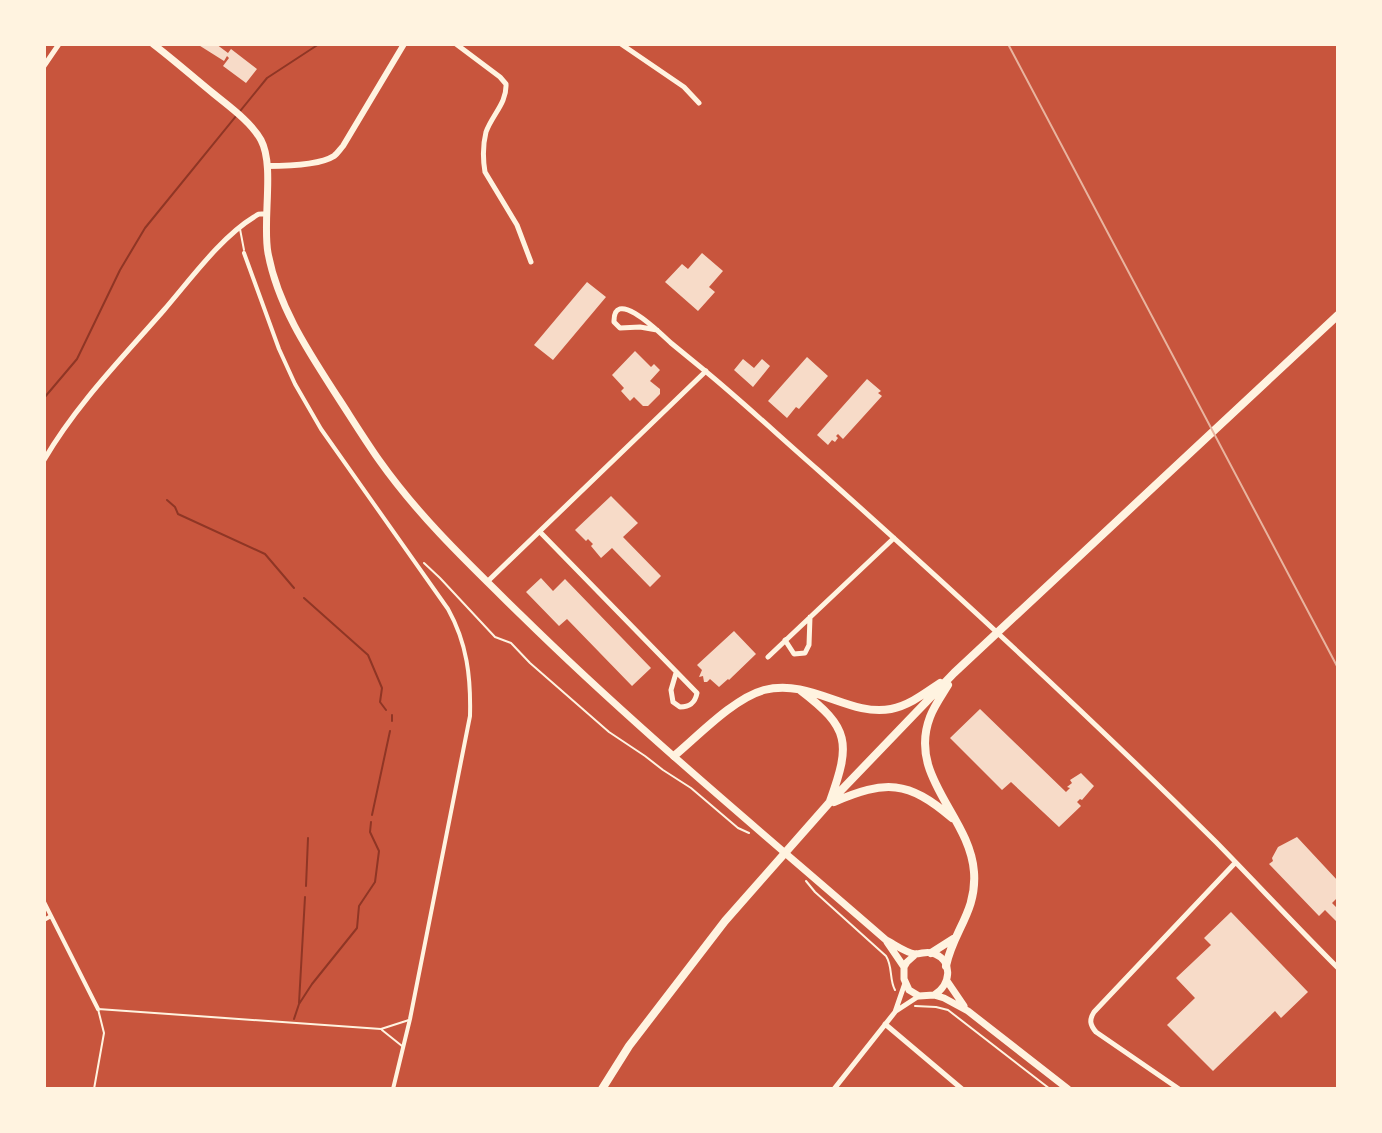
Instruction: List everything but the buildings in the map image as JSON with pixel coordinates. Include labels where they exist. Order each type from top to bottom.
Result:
[{"type":"highway","points":[[602,1089],[629,1046],[725,921],[829,803],[954,673],[1338,315]]},
{"type":"highway","points":[[674,756],[742,700],[767,689],[785,688],[825,695],[877,711],[894,709],[914,701],[954,673]]},
{"type":"highway","points":[[946,966],[967,917],[975,887],[967,839],[932,779],[927,761],[926,739],[931,715],[954,673]]},
{"type":"highway","points":[[799,690],[831,716],[840,733],[844,751],[829,803]]},
{"type":"highway","points":[[829,803],[861,790],[902,787],[937,805],[958,822]]},
{"type":"highway","points":[[931,953],[957,936]]},
{"type":"main road","points":[[156,45],[247,123],[261,140],[267,166],[268,252],[277,284],[294,324],[314,361],[398,486],[425,520],[570,664],[757,834],[886,940],[904,967],[905,983],[909,990],[919,996],[944,998],[968,1011],[1068,1089]]},
{"type":"main road","points":[[886,940],[916,954]]},
{"type":"main road","points":[[904,967],[911,957],[922,952],[940,957],[946,966],[947,981],[968,1011]]},
{"type":"main road","points":[[934,995],[947,981]]},
{"type":"street","points":[[44,66],[59,44]]},
{"type":"street","points":[[267,166],[322,161],[333,157],[343,146],[404,44]]},
{"type":"street","points":[[456,44],[506,84],[505,96],[486,134],[485,172],[517,225],[531,262]]},
{"type":"street","points":[[621,44],[684,87],[699,103]]},
{"type":"street","points":[[44,460],[99,385],[210,257],[239,228],[257,215],[266,214]]},
{"type":"street","points":[[244,253],[295,384],[321,429],[448,609],[458,626],[467,655],[471,687],[470,716],[410,1019],[393,1089]]},
{"type":"street","points":[[657,330],[620,328],[614,322],[614,316],[620,310],[636,312],[706,371],[894,538],[1015,648],[1162,790],[1338,968]]},
{"type":"street","points":[[487,582],[706,371]]},
{"type":"street","points":[[540,532],[697,693],[689,706],[680,707],[673,702],[671,690],[676,673]]},
{"type":"street","points":[[768,657],[894,538]]},
{"type":"street","points":[[785,640],[794,654],[805,653],[809,645],[810,617]]},
{"type":"street","points":[[1179,1089],[1096,1032],[1091,1022],[1094,1012],[1235,863]]},
{"type":"street","points":[[44,902],[98,1009]]},
{"type":"street","points":[[44,920],[51,916]]},
{"type":"street","points":[[895,1012],[905,983]]},
{"type":"street","points":[[834,1089],[895,1012],[919,996]]},
{"type":"street","points":[[885,1024],[962,1089]]},
{"type":"lane","points":[[239,228],[244,253]]},
{"type":"lane","points":[[94,1089],[104,1033],[98,1009],[381,1029],[410,1019]]},
{"type":"lane","points":[[381,1029],[404,1048]]},
{"type":"path","points":[[417,557],[495,637],[511,643],[609,732],[691,788],[738,828],[757,834]]},
{"type":"waterway","points":[[44,398],[77,359],[120,270],[145,228],[267,78],[319,44]]},
{"type":"waterway","points":[[167,500],[178,514],[265,554],[294,588]]},
{"type":"waterway","points":[[304,598],[368,655],[382,688],[380,702],[386,710]]},
{"type":"waterway","points":[[392,715],[392,721]]},
{"type":"waterway","points":[[372,815],[390,731]]},
{"type":"waterway","points":[[294,1019],[299,1004],[312,984],[357,928],[359,906],[375,882],[379,851],[370,832],[371,822]]},
{"type":"waterway","points":[[306,886],[308,838]]},
{"type":"waterway","points":[[299,1003],[305,897]]},
{"type":"railway","points":[[1008,44],[1338,668]]}]
